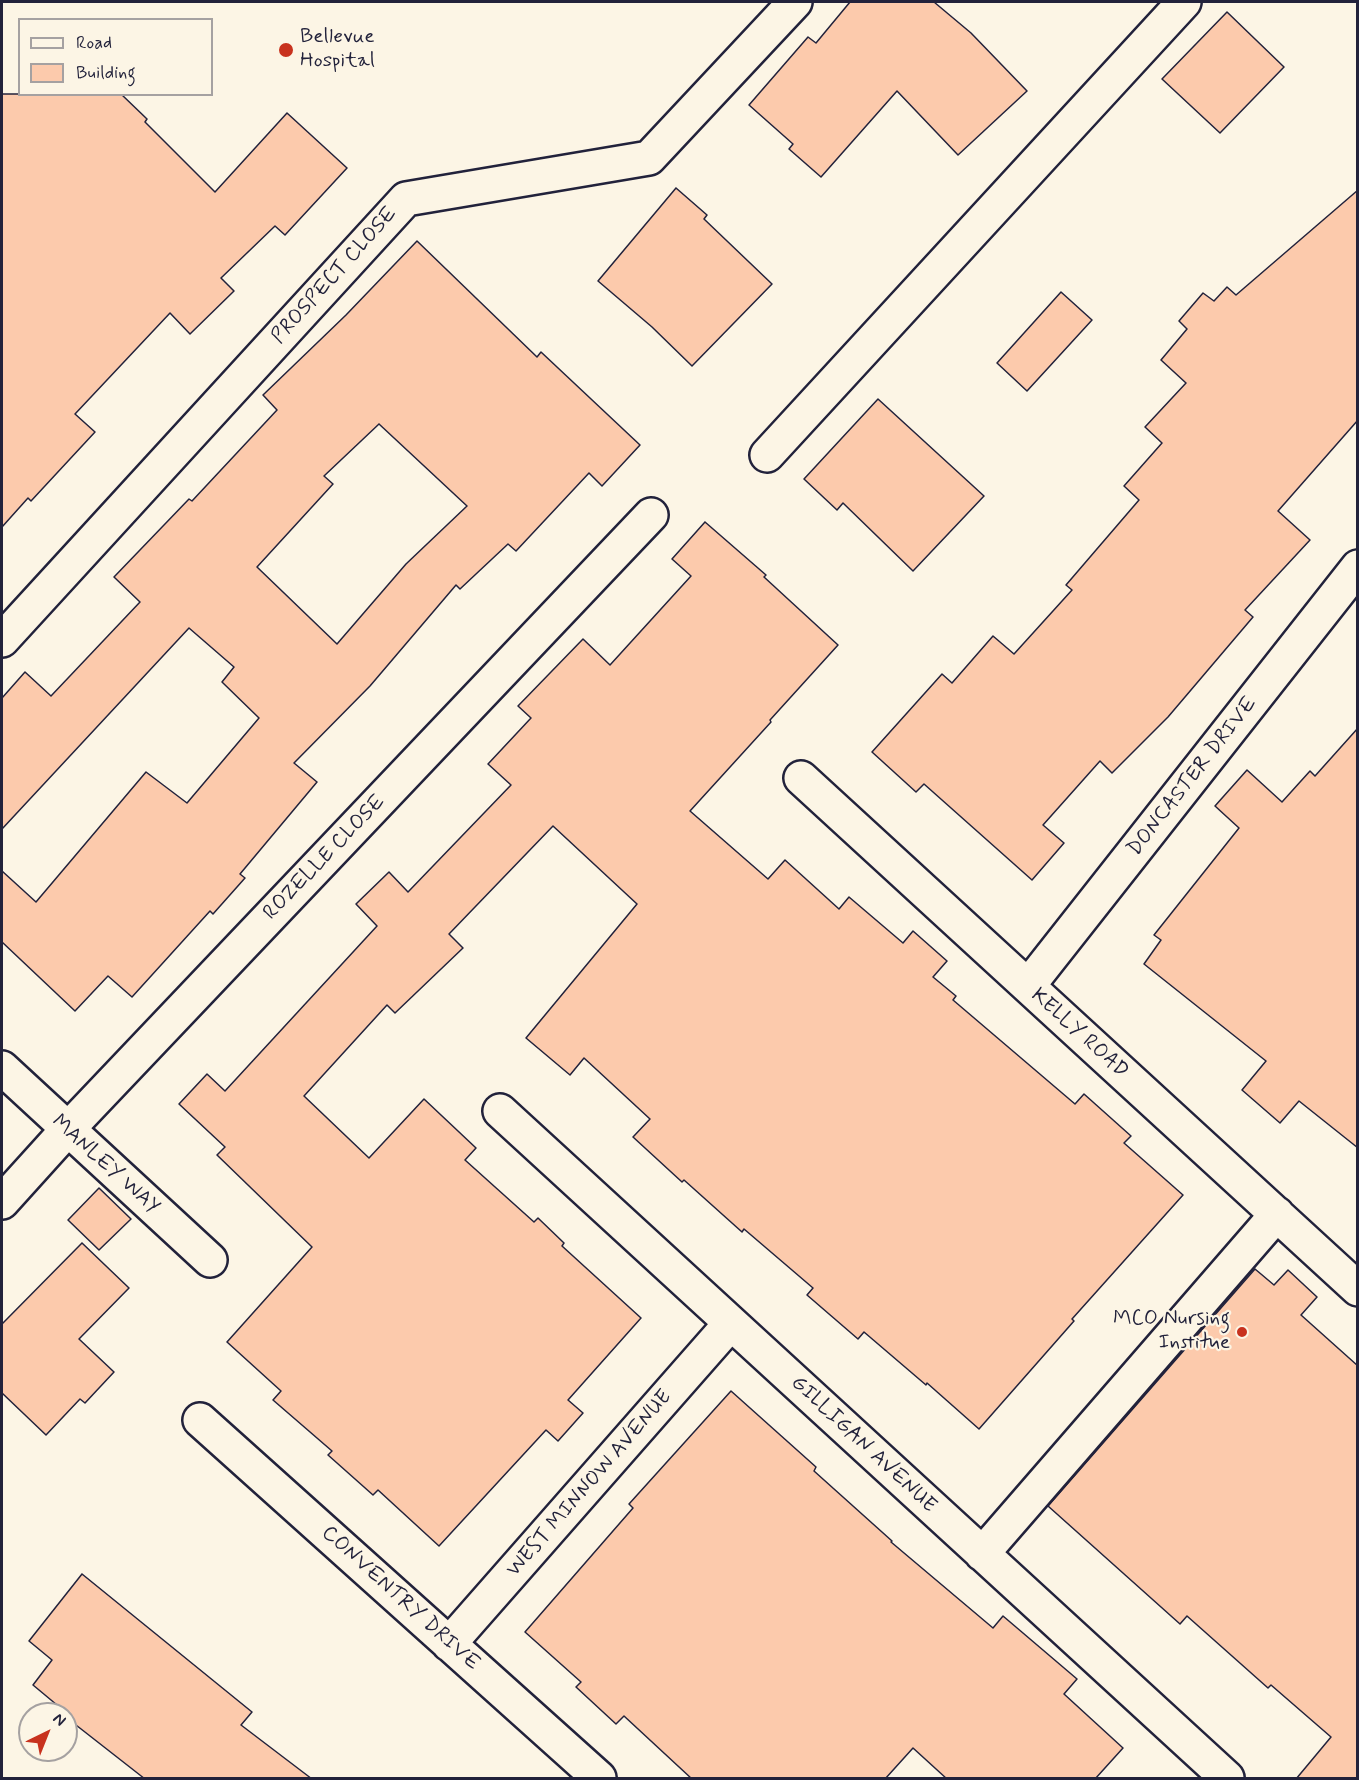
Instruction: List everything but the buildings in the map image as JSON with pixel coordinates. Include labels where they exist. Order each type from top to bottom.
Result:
[{"type":"street","name":"PROSPECT CLOSE","points":[[2,640],[406,199],[649,158],[795,2]]},
{"type":"street","points":[[767,455],[1184,2]]},
{"type":"street","name":"ROZELLE CLOSE","points":[[2,1202],[67,1130],[651,515]]},
{"type":"street","name":"DONCASTER DRIVE","points":[[1028,986],[1358,567]]},
{"type":"street","name":"KELLY ROAD","points":[[801,778],[1358,1288]]},
{"type":"street","name":"MANLEY WAY","points":[[2,1068],[210,1260]]},
{"type":"street","name":"GILLIGAN AVENUE","points":[[500,1111],[1227,1779]]},
{"type":"street","points":[[982,1554],[1277,1214]]},
{"type":"street","name":"WEST MINNOW AVENUE","points":[[449,1644],[731,1323]]},
{"type":"street","name":"CONVENTRY DRIVE","points":[[200,1420],[599,1779]]},
{"type":"place","name":"Bellevue Hospital","points":[[286,50]]},
{"type":"place","name":"MCO Nursing Institue","points":[[1242,1332]]}]
